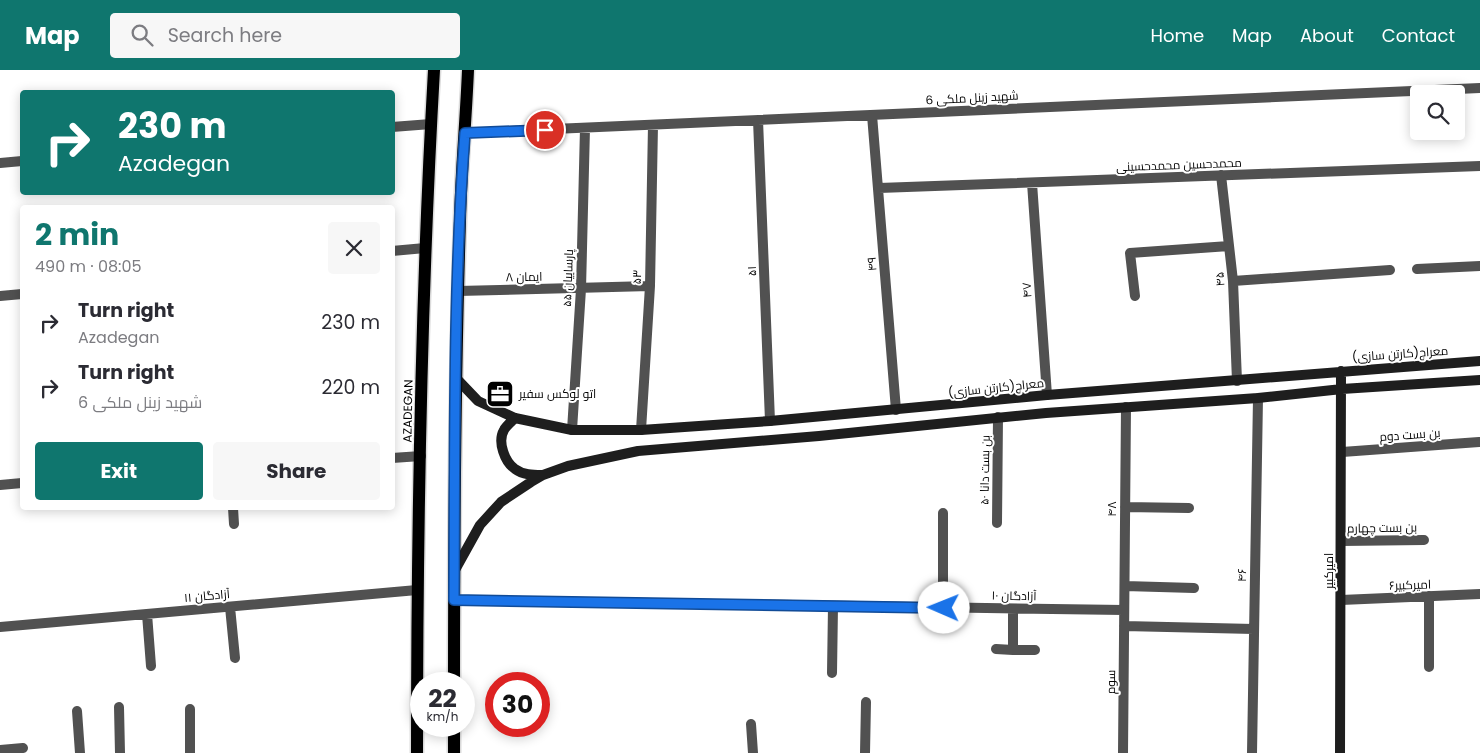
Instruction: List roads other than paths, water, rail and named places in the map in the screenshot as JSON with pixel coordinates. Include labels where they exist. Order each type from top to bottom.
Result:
[{"type":"main road","name":"AZADEGAN","points":[[417,753],[417,590],[425,248],[434,70]]},
{"type":"main road","points":[[454,672],[458,291],[468,70]]},
{"type":"main road","points":[[454,737],[454,753]]},
{"type":"street","name":"6 شهید زینل ملکی","points":[[465,133],[1480,88]]},
{"type":"street","name":"۴۹","points":[[872,115],[896,410]]},
{"type":"street","name":"۵۱","points":[[758,120],[770,421]]},
{"type":"street","points":[[395,127],[431,124]]},
{"type":"street","name":"۵۳","points":[[641,430],[650,286],[653,125]]},
{"type":"street","name":"پارساییان ۵۵","points":[[572,430],[581,288],[585,128]]},
{"type":"street","points":[[0,163],[20,161]]},
{"type":"street","name":"محمدحسین محمدحسینی","points":[[879,188],[1480,166]]},
{"type":"street","name":"۴۵","points":[[1221,176],[1233,281],[1237,381]]},
{"type":"street","name":"۴۷","points":[[1032,183],[1047,395]]},
{"type":"street","points":[[1134,296],[1130,253],[1230,246]]},
{"type":"street","points":[[395,251],[425,248]]},
{"type":"street","points":[[1417,269],[1480,266]]},
{"type":"street","points":[[1233,281],[1390,270]]},
{"type":"street","name":"۸ ایمان","points":[[458,291],[650,286]]},
{"type":"street","points":[[0,296],[20,294]]},
{"type":"street","name":"معراج(کارتن سازی)","points":[[456,378],[478,401],[515,418],[572,430],[641,430],[770,421],[1047,395],[1480,361]]},
{"type":"street","name":"امیرکبیر","points":[[1340,753],[1341,371]]},
{"type":"street","points":[[454,573],[480,525],[501,502],[543,475],[568,466],[638,451],[819,436],[998,417],[1258,398],[1342,389],[1480,380]]},
{"type":"street","name":"۴۶","points":[[1252,753],[1258,398]]},
{"type":"street","name":"۴۸","points":[[1124,610],[1126,407]]},
{"type":"street","name":"بن بست دانا ۵۰","points":[[997,523],[998,417]]},
{"type":"street","points":[[515,418],[503,431],[502,445],[506,459],[516,470],[529,475],[543,475]]},
{"type":"street","name":"بن بست دوم","points":[[1342,452],[1479,442]]},
{"type":"street","points":[[395,458],[421,456]]},
{"type":"street","points":[[0,485],[20,483]]},
{"type":"street","points":[[1125,507],[1188,508]]},
{"type":"street","points":[[233,510],[234,524]]},
{"type":"street","points":[[943,513],[944,608]]},
{"type":"street","name":"بن بست چهارم","points":[[1342,541],[1424,540]]},
{"type":"street","points":[[1124,586],[1194,588]]},
{"type":"street","name":"۱۱ آزادگان","points":[[0,627],[417,590]]},
{"type":"street","name":"امیرکبیر۶","points":[[1341,600],[1480,594]]},
{"type":"street","points":[[1428,596],[1430,667]]},
{"type":"street","name":"۱۰ آزادگان","points":[[454,600],[1124,610]]},
{"type":"street","points":[[832,673],[833,606]]},
{"type":"street","points":[[230,607],[234,658]]},
{"type":"street","points":[[1013,609],[1013,650]]},
{"type":"street","name":"سوم","points":[[1123,753],[1124,610]]},
{"type":"street","points":[[148,614],[150,666]]},
{"type":"street","points":[[1124,626],[1254,629]]},
{"type":"street","points":[[996,649],[1034,650]]},
{"type":"street","points":[[865,753],[866,702]]},
{"type":"street","points":[[119,707],[120,753]]},
{"type":"street","points":[[190,709],[190,753]]},
{"type":"street","points":[[77,711],[80,753]]},
{"type":"street","points":[[751,724],[753,753]]},
{"type":"street","points":[[0,750],[23,748]]},
{"type":"place","name":"اتو لوکس سفیر","points":[[500,394]]}]
